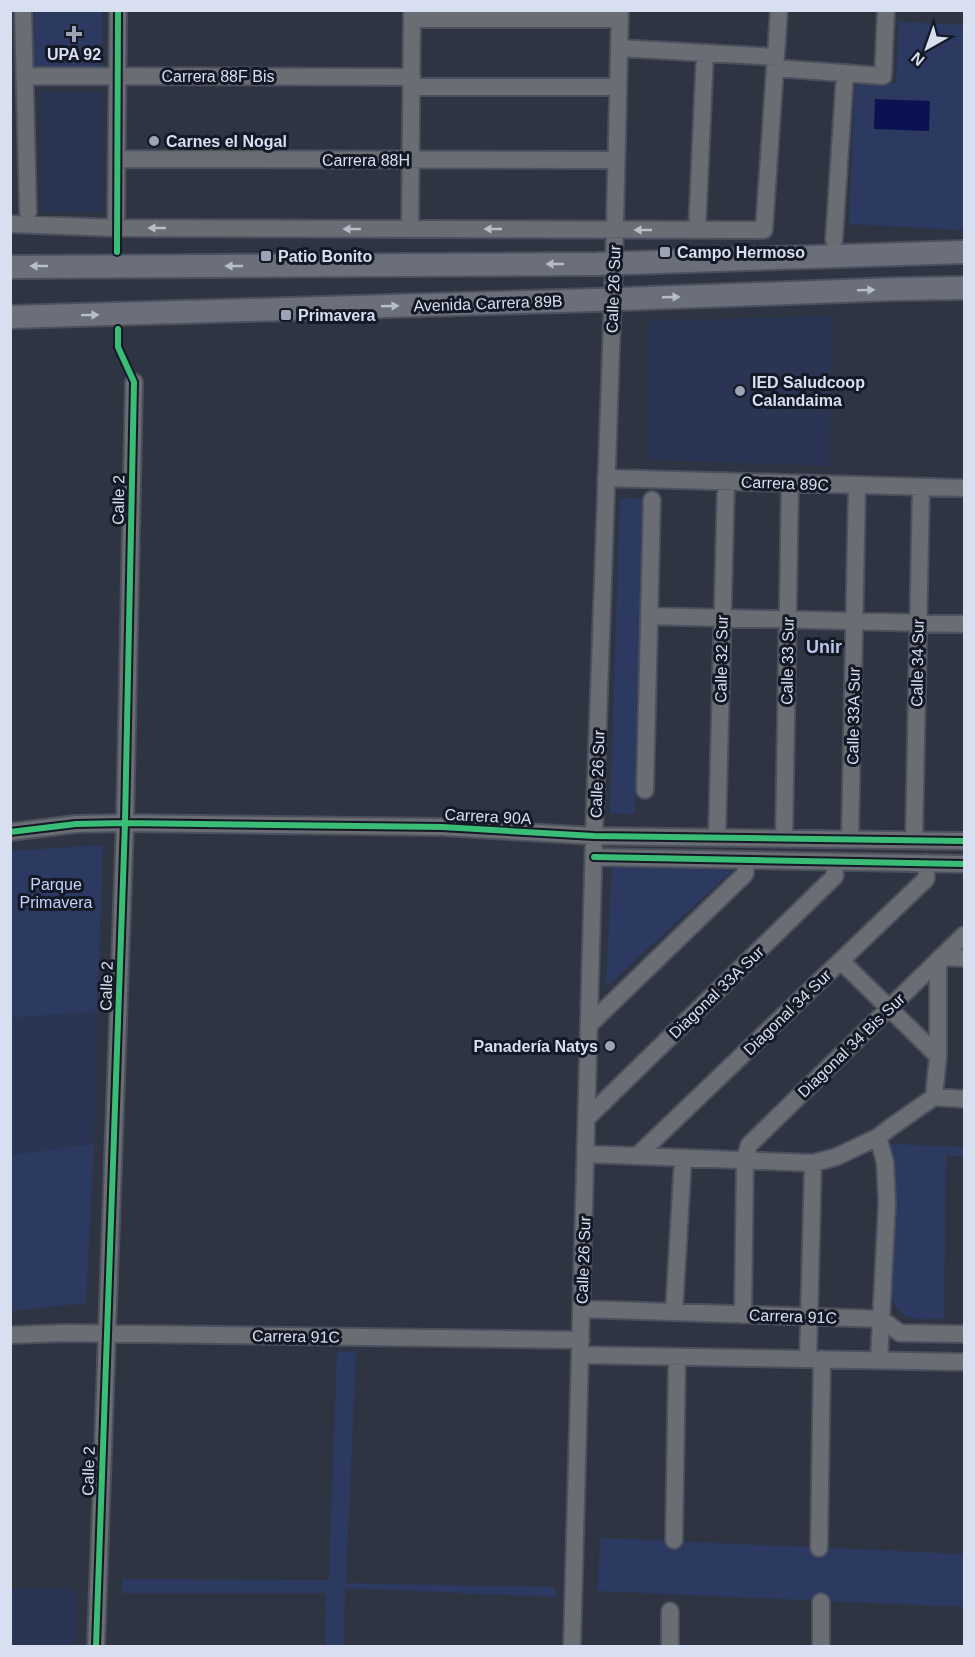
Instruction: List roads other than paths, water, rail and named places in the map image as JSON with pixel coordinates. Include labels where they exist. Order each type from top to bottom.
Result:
[{"type":"main road","points":[[10,267],[614,264],[964,252]]},
{"type":"main road","name":"Avenida Carrera 89B","points":[[10,317],[964,288]]},
{"type":"street","points":[[23,10],[17,39],[25,76],[28,212]]},
{"type":"street","points":[[117,228],[118,10]]},
{"type":"street","points":[[10,224],[117,228],[764,230],[779,10]]},
{"type":"street","points":[[619,48],[705,53],[845,73],[883,76],[886,10]]},
{"type":"street","points":[[410,229],[412,15],[620,15]]},
{"type":"street","name":"Calle 26 Sur","points":[[572,1647],[594,836],[614,264],[620,15]]},
{"type":"street","points":[[697,230],[705,53]]},
{"type":"street","points":[[834,240],[845,73]]},
{"type":"street","name":"Carrera 88F Bis","points":[[25,76],[618,87]]},
{"type":"street","name":"Carrera 88H","points":[[117,159],[616,160]]},
{"type":"street","name":"Calle 2","points":[[96,1647],[125,823],[134,382]]},
{"type":"street","name":"Carrera 89C","points":[[606,478],[964,488]]},
{"type":"street","name":"Calle 32 Sur","points":[[717,837],[726,481]]},
{"type":"street","name":"Calle 33 Sur","points":[[784,838],[790,483]]},
{"type":"street","name":"Calle 33A Sur","points":[[850,839],[857,485]]},
{"type":"street","name":"Calle 34 Sur","points":[[914,840],[921,487]]},
{"type":"street","points":[[645,790],[652,500]]},
{"type":"street","points":[[649,616],[964,624]]},
{"type":"street","name":"Carrera 90A","points":[[10,832],[76,824],[125,823],[442,827],[594,836],[964,841]]},
{"type":"street","points":[[594,857],[964,864]]},
{"type":"street","points":[[589,1025],[745,874],[746,860]]},
{"type":"street","name":"Diagonal 33A Sur","points":[[587,1118],[835,876],[834,861]]},
{"type":"street","name":"Diagonal 34 Sur","points":[[637,1156],[926,879],[927,863]]},
{"type":"street","name":"Diagonal 34 Bis Sur","points":[[745,1160],[749,1145],[758,1135],[964,934]]},
{"type":"street","points":[[934,1097],[938,1056],[940,958],[964,958]]},
{"type":"street","points":[[841,961],[938,1056]]},
{"type":"street","points":[[586,1154],[813,1163],[837,1156],[878,1137],[934,1097],[964,1099]]},
{"type":"street","points":[[878,1137],[885,1162],[887,1203],[879,1360]]},
{"type":"street","points":[[674,1312],[683,1158]]},
{"type":"street","points":[[743,1315],[745,1160]]},
{"type":"street","points":[[813,1163],[809,1317],[815,1359],[819,1548]]},
{"type":"street","name":"Carrera 91C","points":[[581,1309],[880,1319],[900,1333],[964,1334]]},
{"type":"street","name":"Carrera 91C","points":[[10,1335],[107,1334],[580,1348],[677,1357],[964,1362]]},
{"type":"street","points":[[674,1540],[677,1357]]},
{"type":"street","points":[[821,1602],[821,1647]]},
{"type":"street","points":[[670,1611],[670,1647]]},
{"type":"place","name":"UPA 92","points":[[74,34]]},
{"type":"place","name":"Carnes el Nogal","points":[[154,141]]},
{"type":"place","name":"Campo Hermoso","points":[[665,252]]},
{"type":"place","name":"Patio Bonito","points":[[266,256]]},
{"type":"place","name":"Primavera","points":[[286,315]]},
{"type":"place","name":"IED Saludcoop Calandaima","points":[[740,391]]},
{"type":"place","name":"Panadería Natys","points":[[610,1046]]},
{"type":"district","name":"Unir","points":[[824,647]]},
{"type":"park label","name":"Parque Primavera","points":[[56,893]]}]
